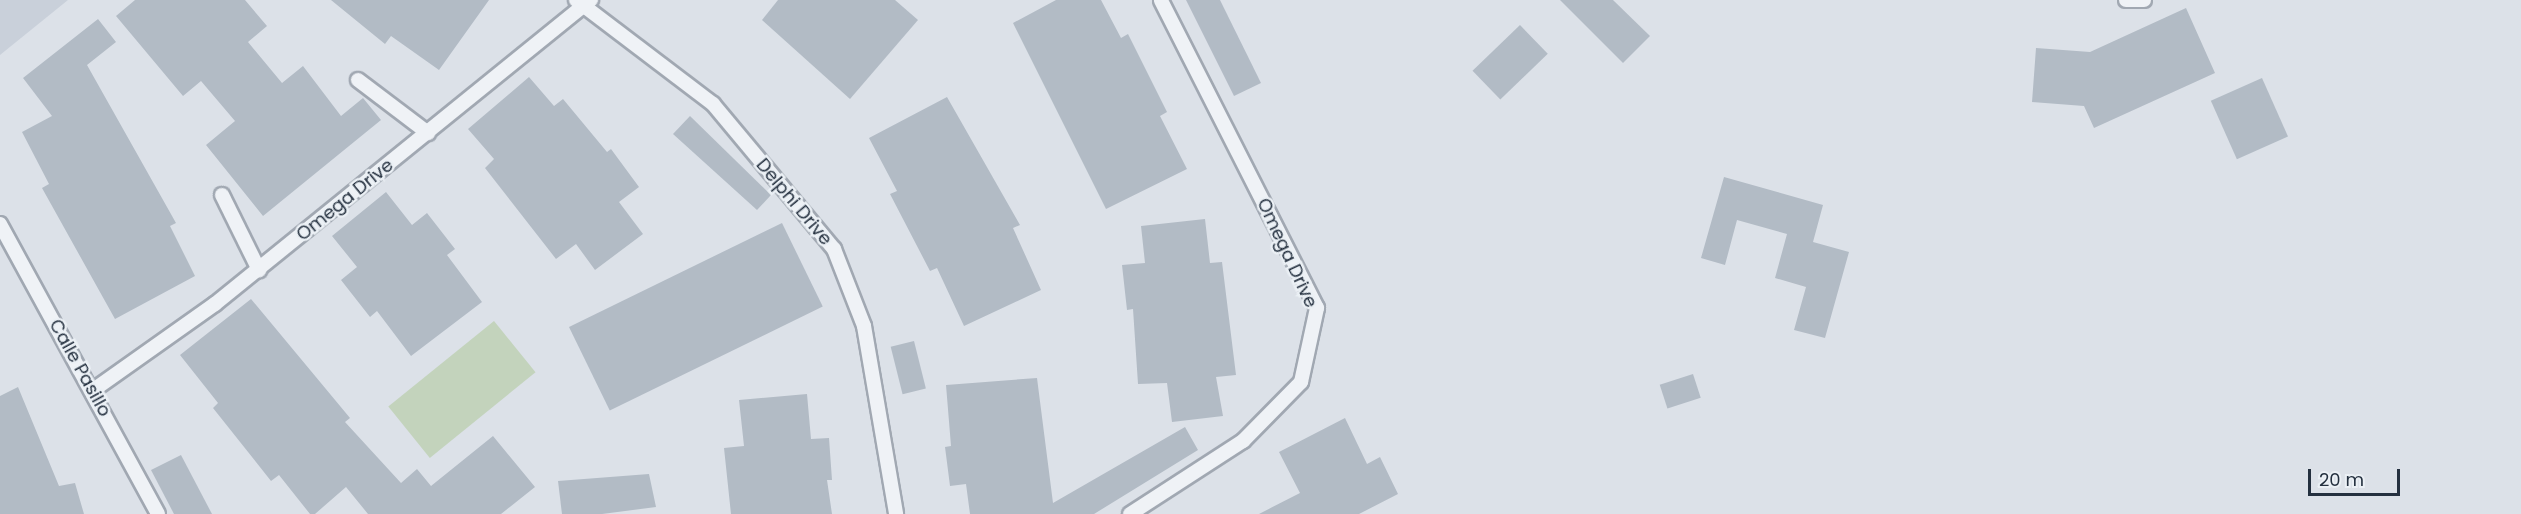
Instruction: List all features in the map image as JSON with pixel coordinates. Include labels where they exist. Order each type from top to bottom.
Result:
[{"type":"lane","name":"Omega Drive","points":[[1130,514],[1243,441],[1301,382],[1317,308],[1161,0]]},
{"type":"lane","points":[[2126,0],[2144,0]]},
{"type":"lane","name":"Omega Drive","points":[[93,391],[259,270],[428,133],[583,2]]},
{"type":"lane","name":"Delphi Drive","points":[[583,2],[713,104],[834,249],[864,327],[897,514]]},
{"type":"lane","points":[[358,80],[428,133]]},
{"type":"lane","points":[[222,195],[259,270]]},
{"type":"lane","name":"Calle Pasillo","points":[[0,224],[158,514]]},
{"type":"shaded area","points":[[0,0],[68,0],[0,55]]},
{"type":"green space","points":[[494,321],[536,372],[430,458],[388,407]]},
{"type":"building","points":[[135,0],[245,0],[267,26],[248,42],[282,83],[303,66],[341,116],[363,98],[381,120],[263,216],[206,145],[235,121],[201,81],[183,96],[116,16]]},
{"type":"building","points":[[331,0],[489,0],[439,70],[391,36],[385,44]]},
{"type":"building","points":[[778,0],[895,0],[918,20],[850,99],[762,20]]},
{"type":"building","points":[[1056,0],[1101,0],[1121,38],[1128,34],[1167,112],[1160,116],[1187,169],[1106,209],[1013,23]]},
{"type":"building","points":[[1186,0],[1220,0],[1261,83],[1234,96]]},
{"type":"building","points":[[1560,0],[1613,0],[1650,36],[1623,63]]},
{"type":"building","points":[[2186,8],[2215,73],[2094,128],[2084,106],[2032,102],[2036,48],[2090,52]]},
{"type":"building","points":[[98,19],[116,42],[87,65],[176,223],[170,226],[195,276],[115,319],[42,188],[49,184],[22,132],[52,116],[23,78]]},
{"type":"building","points":[[1520,25],[1548,54],[1500,100],[1473,71]]},
{"type":"building","points":[[529,77],[554,106],[563,99],[607,152],[611,149],[639,187],[619,202],[643,234],[595,270],[576,244],[556,259],[485,168],[494,159],[468,129]]},
{"type":"building","points":[[2262,78],[2288,136],[2237,159],[2211,101]]},
{"type":"building","points":[[947,97],[1020,225],[1013,228],[1041,290],[964,326],[937,268],[930,271],[890,194],[897,191],[869,138]]},
{"type":"building","points":[[690,116],[771,195],[757,210],[673,134]]},
{"type":"building","points":[[1724,177],[1823,205],[1813,242],[1849,252],[1825,338],[1794,330],[1806,287],[1775,278],[1787,234],[1737,220],[1725,265],[1701,258]]},
{"type":"building","points":[[386,192],[412,225],[427,213],[455,249],[447,255],[482,302],[411,356],[377,311],[370,317],[341,280],[357,267],[332,236]]},
{"type":"building","points":[[1205,219],[1210,263],[1222,262],[1236,375],[1216,377],[1223,416],[1172,422],[1167,383],[1138,384],[1133,309],[1127,310],[1122,265],[1145,263],[1141,226]]},
{"type":"building","points":[[782,223],[823,307],[610,410],[569,327]]},
{"type":"building","points":[[251,299],[350,418],[345,422],[401,483],[417,469],[431,486],[493,436],[535,487],[501,514],[368,514],[346,487],[315,514],[310,514],[279,475],[271,481],[213,408],[218,403],[180,355]]},
{"type":"building","points":[[914,341],[926,389],[903,394],[891,347]]},
{"type":"building","points":[[1693,374],[1701,398],[1667,409],[1660,385]]},
{"type":"building","points":[[1037,378],[1053,503],[1185,427],[1198,450],[1094,514],[970,514],[966,484],[950,486],[945,447],[951,446],[946,385]]},
{"type":"building","points":[[18,387],[59,486],[75,483],[84,514],[0,514],[0,396]]},
{"type":"building","points":[[807,394],[811,439],[829,438],[832,480],[827,480],[832,514],[731,514],[724,448],[744,446],[739,400]]},
{"type":"building","points":[[1345,418],[1367,464],[1380,457],[1398,494],[1359,514],[1259,514],[1300,493],[1279,452]]},
{"type":"building","points":[[181,455],[212,514],[174,514],[151,470]]},
{"type":"building","points":[[649,474],[656,507],[602,514],[562,514],[558,481]]}]
